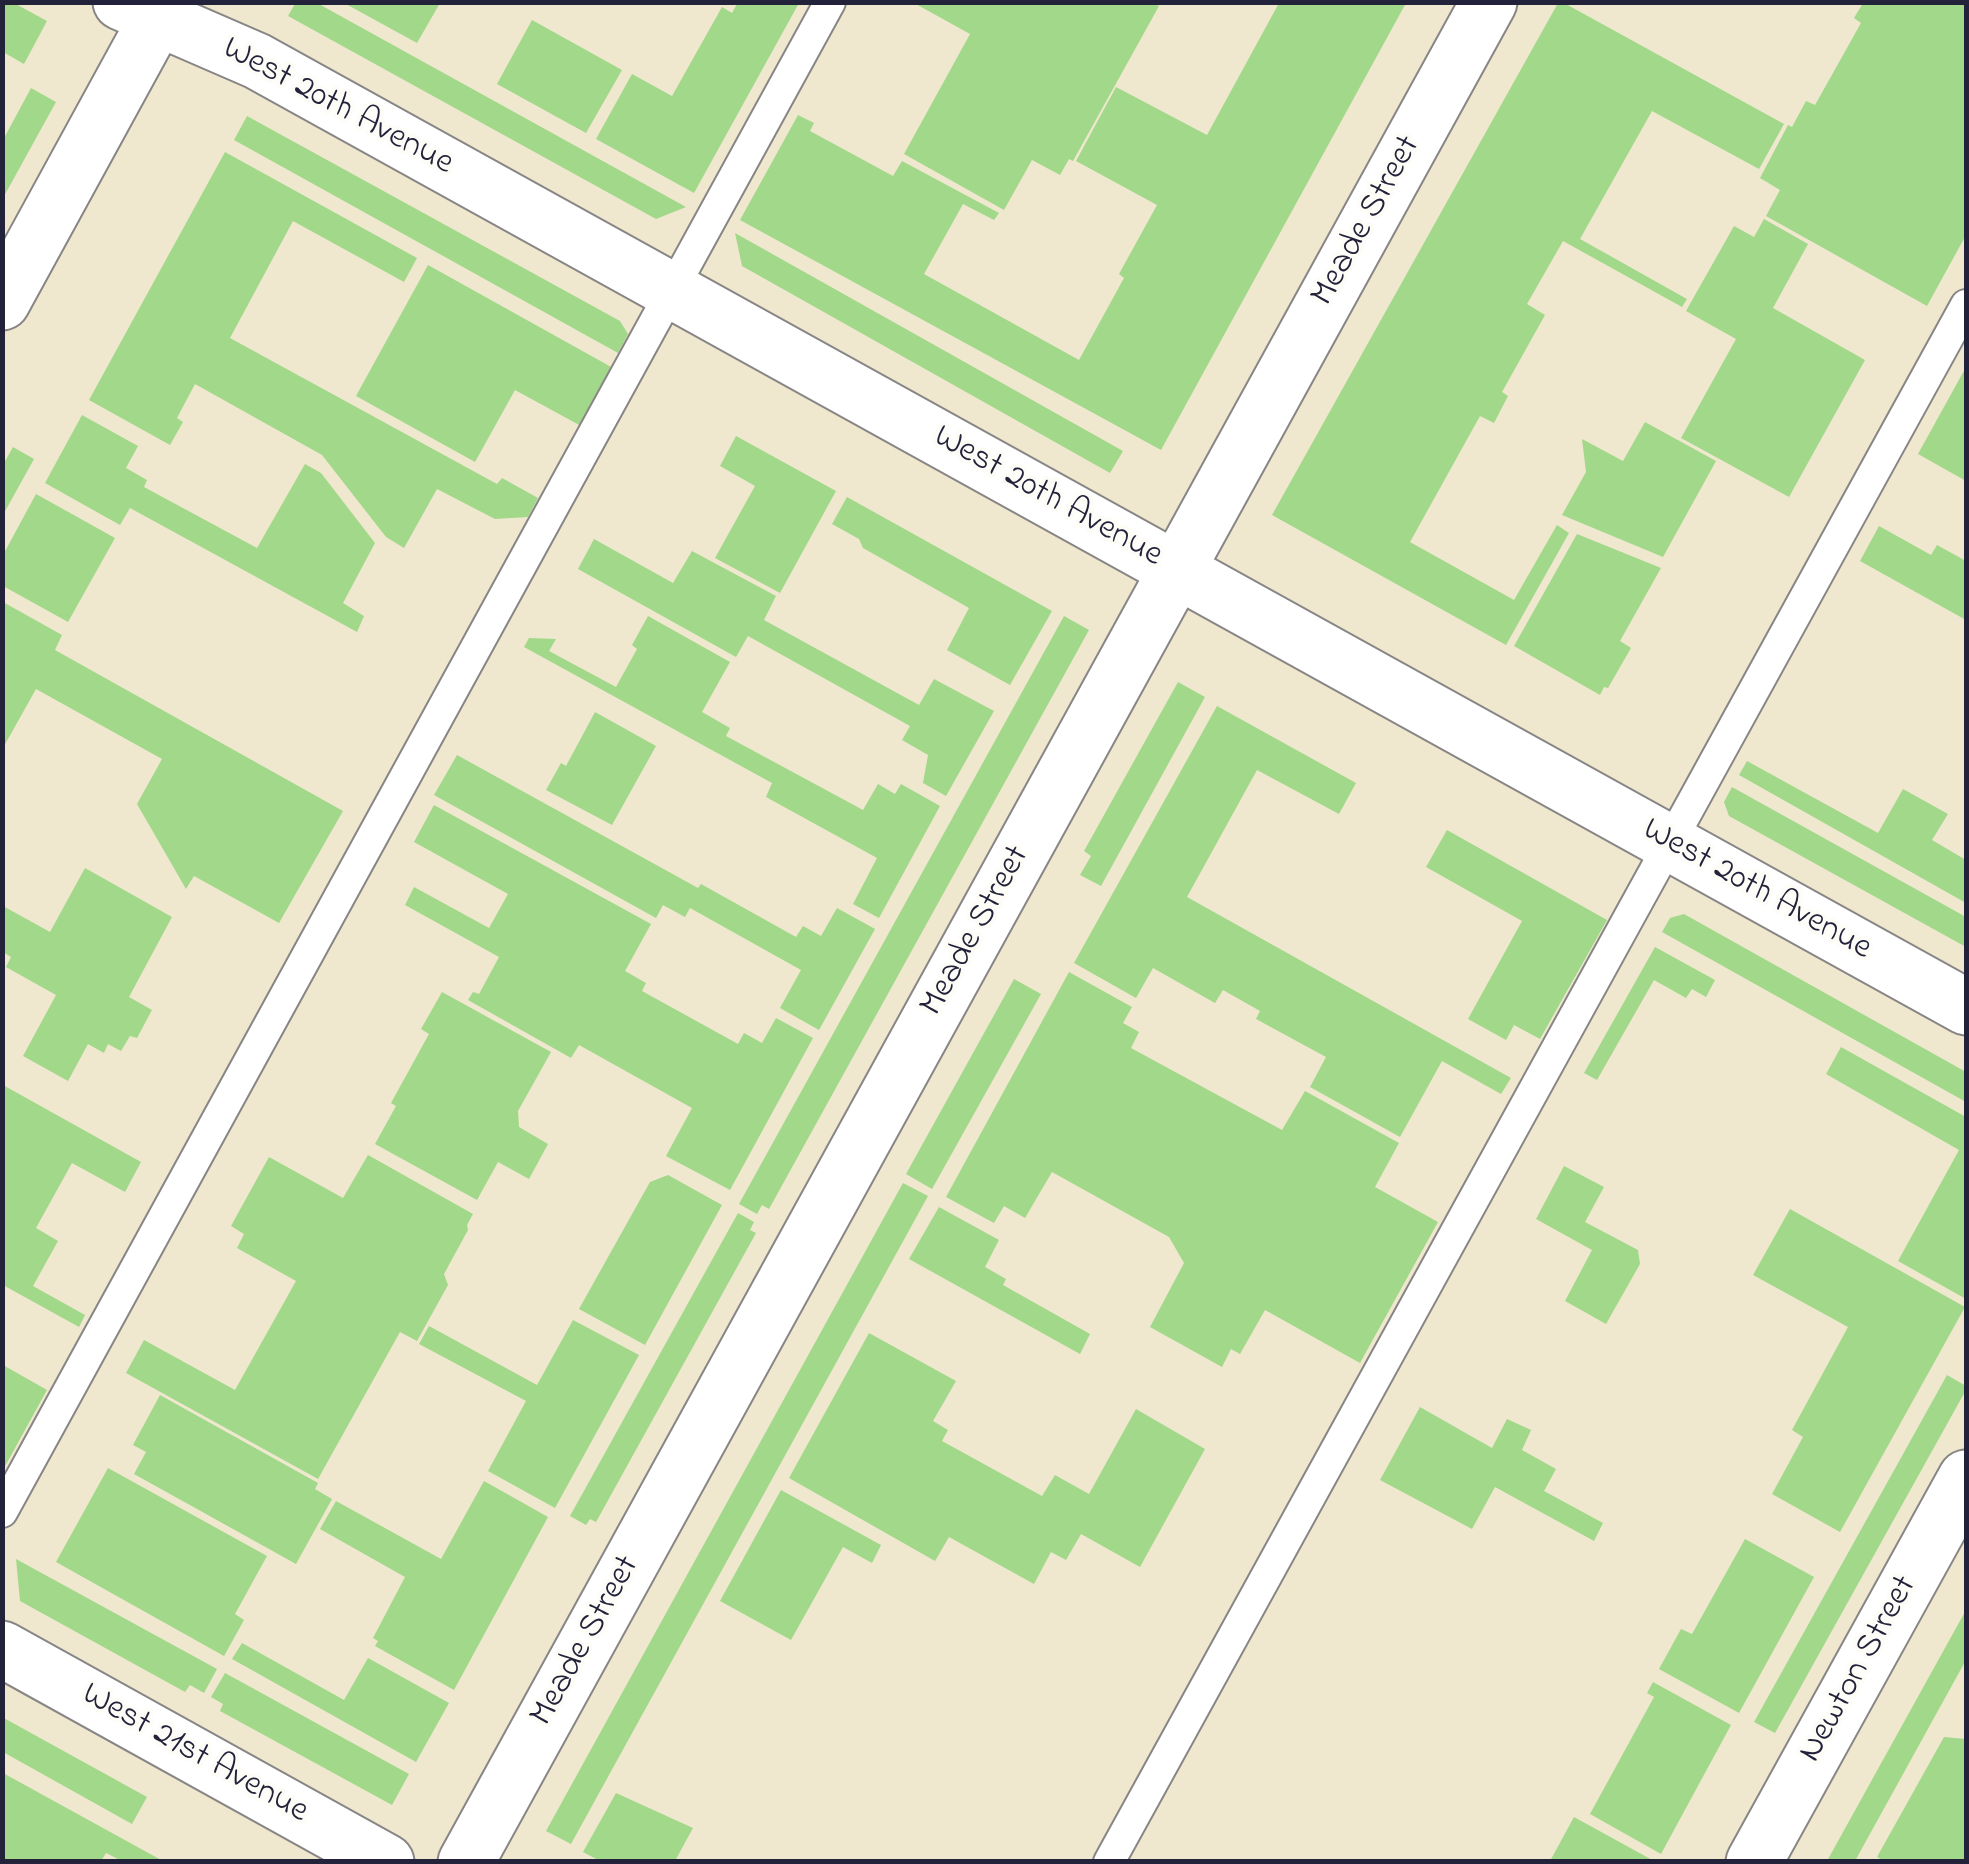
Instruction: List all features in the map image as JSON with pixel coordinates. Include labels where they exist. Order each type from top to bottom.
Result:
[{"type":"street","name":"Meade Street","points":[[466,1862],[1489,2]]},
{"type":"street","name":"West 20th Avenue","points":[[148,8],[256,61],[1966,1008]]},
{"type":"street","points":[[2,302],[148,8]]},
{"type":"street","name":"Newton Street","points":[[1754,1862],[1966,1478]]},
{"type":"street","name":"West 21st Avenue","points":[[2,1649],[386,1862]]},
{"type":"lane","points":[[2,1512],[830,2]]},
{"type":"lane","points":[[1108,1862],[1966,305]]},
{"type":"green space","points":[[3,2],[14,3],[47,21],[24,64],[3,52]]},
{"type":"green space","points":[[296,2],[317,3],[686,207],[656,219],[288,16]]},
{"type":"green space","points":[[738,2],[799,3],[694,193],[596,139],[632,74],[672,96],[722,7],[732,13]]},
{"type":"green space","points":[[344,3],[440,3],[417,43]]},
{"type":"green space","points":[[914,3],[1159,6],[1073,161],[1069,159],[1060,175],[1032,160],[1004,210],[904,154],[970,34]]},
{"type":"green space","points":[[1279,3],[1406,3],[1161,450],[740,220],[798,115],[814,123],[810,131],[893,176],[902,161],[999,213],[994,220],[963,204],[924,274],[1079,360],[1124,278],[1119,274],[1157,205],[1076,161],[1116,87],[1207,135]]},
{"type":"green space","points":[[1558,3],[1784,124],[1759,169],[1652,111],[1580,239],[1687,299],[1682,307],[1563,241],[1527,304],[1545,315],[1502,392],[1508,396],[1494,423],[1480,416],[1410,542],[1514,600],[1557,525],[1569,533],[1506,645],[1272,515]]},
{"type":"green space","points":[[1863,3],[1966,3],[1966,235],[1927,306],[1766,216],[1780,190],[1760,178],[1788,125],[1792,127],[1806,101],[1815,105],[1861,23],[1854,18]]},
{"type":"green space","points":[[532,20],[622,70],[586,133],[497,84]]},
{"type":"green space","points":[[31,88],[56,102],[3,198],[3,140]]},
{"type":"green space","points":[[247,116],[620,321],[628,334],[618,353],[234,140]]},
{"type":"green space","points":[[225,152],[417,258],[404,282],[293,221],[230,338],[497,484],[502,478],[538,498],[528,517],[495,519],[437,489],[404,548],[386,537],[322,455],[195,384],[177,418],[183,422],[170,445],[89,400]]},
{"type":"green space","points":[[1764,219],[1808,244],[1773,308],[1865,360],[1789,497],[1681,438],[1736,339],[1686,311],[1734,226],[1754,237]]},
{"type":"green space","points":[[735,233],[1123,451],[1110,473],[742,266]]},
{"type":"green space","points":[[428,265],[613,368],[581,426],[515,390],[475,462],[356,396]]},
{"type":"green space","points":[[1966,367],[1966,481],[1918,454]]},
{"type":"green space","points":[[82,415],[138,446],[126,468],[147,480],[144,487],[257,548],[305,464],[321,473],[375,543],[343,603],[364,616],[357,632],[130,508],[120,525],[45,483]]},
{"type":"green space","points":[[1645,422],[1716,461],[1663,557],[1562,515],[1586,472],[1582,439],[1623,461]]},
{"type":"green space","points":[[736,436],[836,491],[780,593],[715,558],[755,486],[720,466]]},
{"type":"green space","points":[[13,447],[34,459],[3,515],[3,465]]},
{"type":"green space","points":[[36,494],[115,538],[68,622],[3,586],[3,555]]},
{"type":"green space","points":[[847,497],[1052,611],[1010,685],[947,650],[969,608],[863,548],[859,539],[832,524]]},
{"type":"green space","points":[[1879,526],[1931,555],[1937,545],[1966,561],[1966,620],[1860,561]]},
{"type":"green space","points":[[1577,534],[1661,568],[1620,641],[1631,648],[1600,695],[1514,646]]},
{"type":"green space","points":[[594,539],[673,583],[692,551],[776,596],[764,620],[919,705],[934,679],[994,711],[946,796],[923,783],[928,755],[902,740],[910,726],[748,636],[736,657],[578,569]]},
{"type":"green space","points":[[3,602],[62,635],[55,650],[343,811],[279,923],[194,876],[186,889],[137,804],[162,759],[36,689],[3,748]]},
{"type":"green space","points":[[648,616],[730,662],[702,712],[730,728],[726,736],[863,810],[878,784],[895,794],[901,784],[940,806],[879,918],[853,904],[877,858],[766,797],[772,783],[524,647],[529,638],[556,639],[549,651],[616,687],[637,649],[632,645]]},
{"type":"green space","points":[[1064,616],[1089,630],[769,1209],[762,1205],[757,1214],[739,1204]]},
{"type":"green space","points":[[1178,682],[1205,697],[1101,886],[1080,875],[1091,856],[1084,851]]},
{"type":"green space","points":[[1217,706],[1356,783],[1339,814],[1257,770],[1187,897],[1511,1078],[1501,1094],[1442,1061],[1400,1137],[1310,1087],[1326,1057],[1256,1019],[1260,1011],[1223,990],[1215,1003],[1153,968],[1136,998],[1074,963]]},
{"type":"green space","points":[[595,712],[656,746],[612,825],[546,790],[561,763],[566,766]]},
{"type":"green space","points":[[457,755],[698,888],[701,884],[796,937],[803,926],[821,936],[837,908],[875,929],[819,1030],[780,1008],[801,970],[690,908],[685,917],[663,905],[656,918],[434,795]]},
{"type":"green space","points":[[1747,761],[1878,833],[1903,789],[1948,814],[1932,840],[1966,860],[1966,903],[1739,775]]},
{"type":"green space","points":[[1732,787],[1966,917],[1966,947],[1729,816],[1724,802]]},
{"type":"green space","points":[[434,805],[651,924],[625,971],[646,983],[642,991],[738,1044],[744,1033],[762,1043],[776,1018],[813,1038],[730,1190],[666,1156],[692,1108],[579,1045],[571,1058],[468,1000],[473,992],[479,994],[499,957],[405,905],[414,887],[489,928],[508,894],[414,842]]},
{"type":"green space","points":[[1447,830],[1607,920],[1540,1039],[1514,1025],[1506,1040],[1468,1019],[1522,921],[1426,867]]},
{"type":"green space","points":[[85,868],[172,917],[129,997],[152,1010],[137,1038],[130,1036],[121,1051],[108,1044],[104,1053],[88,1044],[68,1081],[23,1056],[56,995],[6,967],[11,957],[3,952],[3,906],[50,932]]},
{"type":"green space","points":[[1684,914],[1966,1072],[1966,1102],[1662,932],[1670,918]]},
{"type":"green space","points":[[1655,947],[1715,980],[1706,997],[1692,989],[1686,998],[1654,980],[1597,1080],[1584,1073]]},
{"type":"green space","points":[[1069,972],[1132,1007],[1123,1023],[1139,1032],[1131,1048],[1282,1130],[1305,1091],[1399,1143],[1375,1187],[1438,1222],[1360,1363],[1265,1310],[1240,1354],[1231,1349],[1222,1367],[1150,1327],[1184,1263],[1169,1237],[1052,1172],[1025,1218],[1004,1206],[994,1223],[946,1197]]},
{"type":"green space","points":[[1014,979],[1041,994],[932,1189],[906,1174]]},
{"type":"green space","points":[[442,992],[551,1052],[518,1111],[519,1127],[548,1144],[529,1179],[498,1162],[477,1200],[375,1144],[396,1106],[391,1103],[429,1034],[421,1029]]},
{"type":"green space","points":[[1841,1047],[1966,1117],[1966,1299],[1898,1261],[1959,1150],[1826,1074]]},
{"type":"green space","points":[[3,1085],[141,1162],[125,1192],[72,1163],[36,1228],[58,1241],[33,1286],[85,1315],[79,1327],[3,1285]]},
{"type":"green space","points":[[368,1155],[473,1214],[444,1274],[448,1285],[417,1341],[400,1332],[318,1479],[126,1373],[144,1340],[235,1390],[296,1281],[237,1248],[244,1234],[231,1226],[269,1157],[343,1198]]},
{"type":"green space","points":[[1564,1166],[1604,1187],[1585,1222],[1638,1250],[1640,1264],[1606,1324],[1565,1301],[1592,1250],[1536,1219]]},
{"type":"green space","points":[[668,1175],[722,1205],[645,1345],[579,1309],[650,1182]]},
{"type":"green space","points":[[903,1183],[928,1196],[571,1844],[546,1831]]},
{"type":"green space","points":[[939,1207],[999,1240],[985,1267],[1006,1279],[1003,1285],[1090,1334],[1080,1354],[909,1259]]},
{"type":"green space","points":[[1790,1209],[1965,1307],[1840,1532],[1772,1494],[1803,1437],[1792,1430],[1848,1327],[1753,1275]]},
{"type":"green space","points":[[738,1213],[754,1222],[750,1230],[756,1233],[596,1522],[590,1519],[586,1525],[570,1516]]},
{"type":"green space","points":[[573,1320],[639,1355],[555,1508],[488,1471],[526,1401],[419,1344],[429,1326],[537,1385]]},
{"type":"green space","points":[[869,1333],[956,1381],[933,1421],[948,1430],[942,1441],[1042,1496],[1055,1475],[1089,1494],[1136,1409],[1205,1449],[1140,1567],[1081,1534],[1066,1560],[1051,1552],[1034,1584],[949,1537],[935,1561],[789,1478]]},
{"type":"green space","points":[[3,1365],[47,1390],[3,1470]]},
{"type":"green space","points":[[1947,1375],[1966,1386],[1966,1390],[1775,1733],[1754,1722]]},
{"type":"green space","points":[[160,1395],[318,1483],[315,1489],[332,1499],[296,1564],[134,1474],[146,1452],[133,1445]]},
{"type":"green space","points":[[1420,1407],[1492,1448],[1507,1419],[1531,1430],[1522,1450],[1556,1469],[1544,1491],[1603,1523],[1594,1541],[1495,1487],[1472,1529],[1380,1480]]},
{"type":"green space","points":[[108,1468],[267,1556],[235,1614],[244,1620],[224,1656],[56,1562]]},
{"type":"green space","points":[[484,1481],[548,1517],[454,1690],[375,1646],[378,1641],[373,1638],[405,1577],[320,1529],[336,1501],[441,1559]]},
{"type":"green space","points":[[781,1490],[881,1545],[872,1563],[843,1547],[791,1640],[720,1601]]},
{"type":"green space","points":[[1745,1539],[1814,1577],[1739,1713],[1659,1669],[1681,1629],[1692,1634]]},
{"type":"green space","points":[[16,1559],[217,1669],[204,1693],[190,1685],[185,1692],[20,1601]]},
{"type":"green space","points":[[1966,1610],[1966,1660],[1855,1861],[1827,1861]]},
{"type":"green space","points":[[242,1643],[344,1700],[368,1658],[449,1703],[416,1762],[232,1659]]},
{"type":"green space","points":[[225,1673],[409,1774],[392,1805],[220,1711],[223,1704],[211,1697]]},
{"type":"green space","points":[[1653,1682],[1731,1725],[1661,1854],[1590,1814],[1654,1697],[1647,1693]]},
{"type":"green space","points":[[2,1717],[147,1797],[132,1824],[3,1752]]},
{"type":"green space","points":[[1944,1737],[1966,1739],[1966,1861],[1884,1861],[1877,1857]]},
{"type":"green space","points":[[2,1773],[163,1861],[122,1861],[106,1853],[101,1861],[3,1861]]},
{"type":"green space","points":[[616,1793],[693,1828],[675,1861],[600,1861],[583,1852]]},
{"type":"green space","points":[[1574,1817],[1654,1861],[1550,1861]]}]
